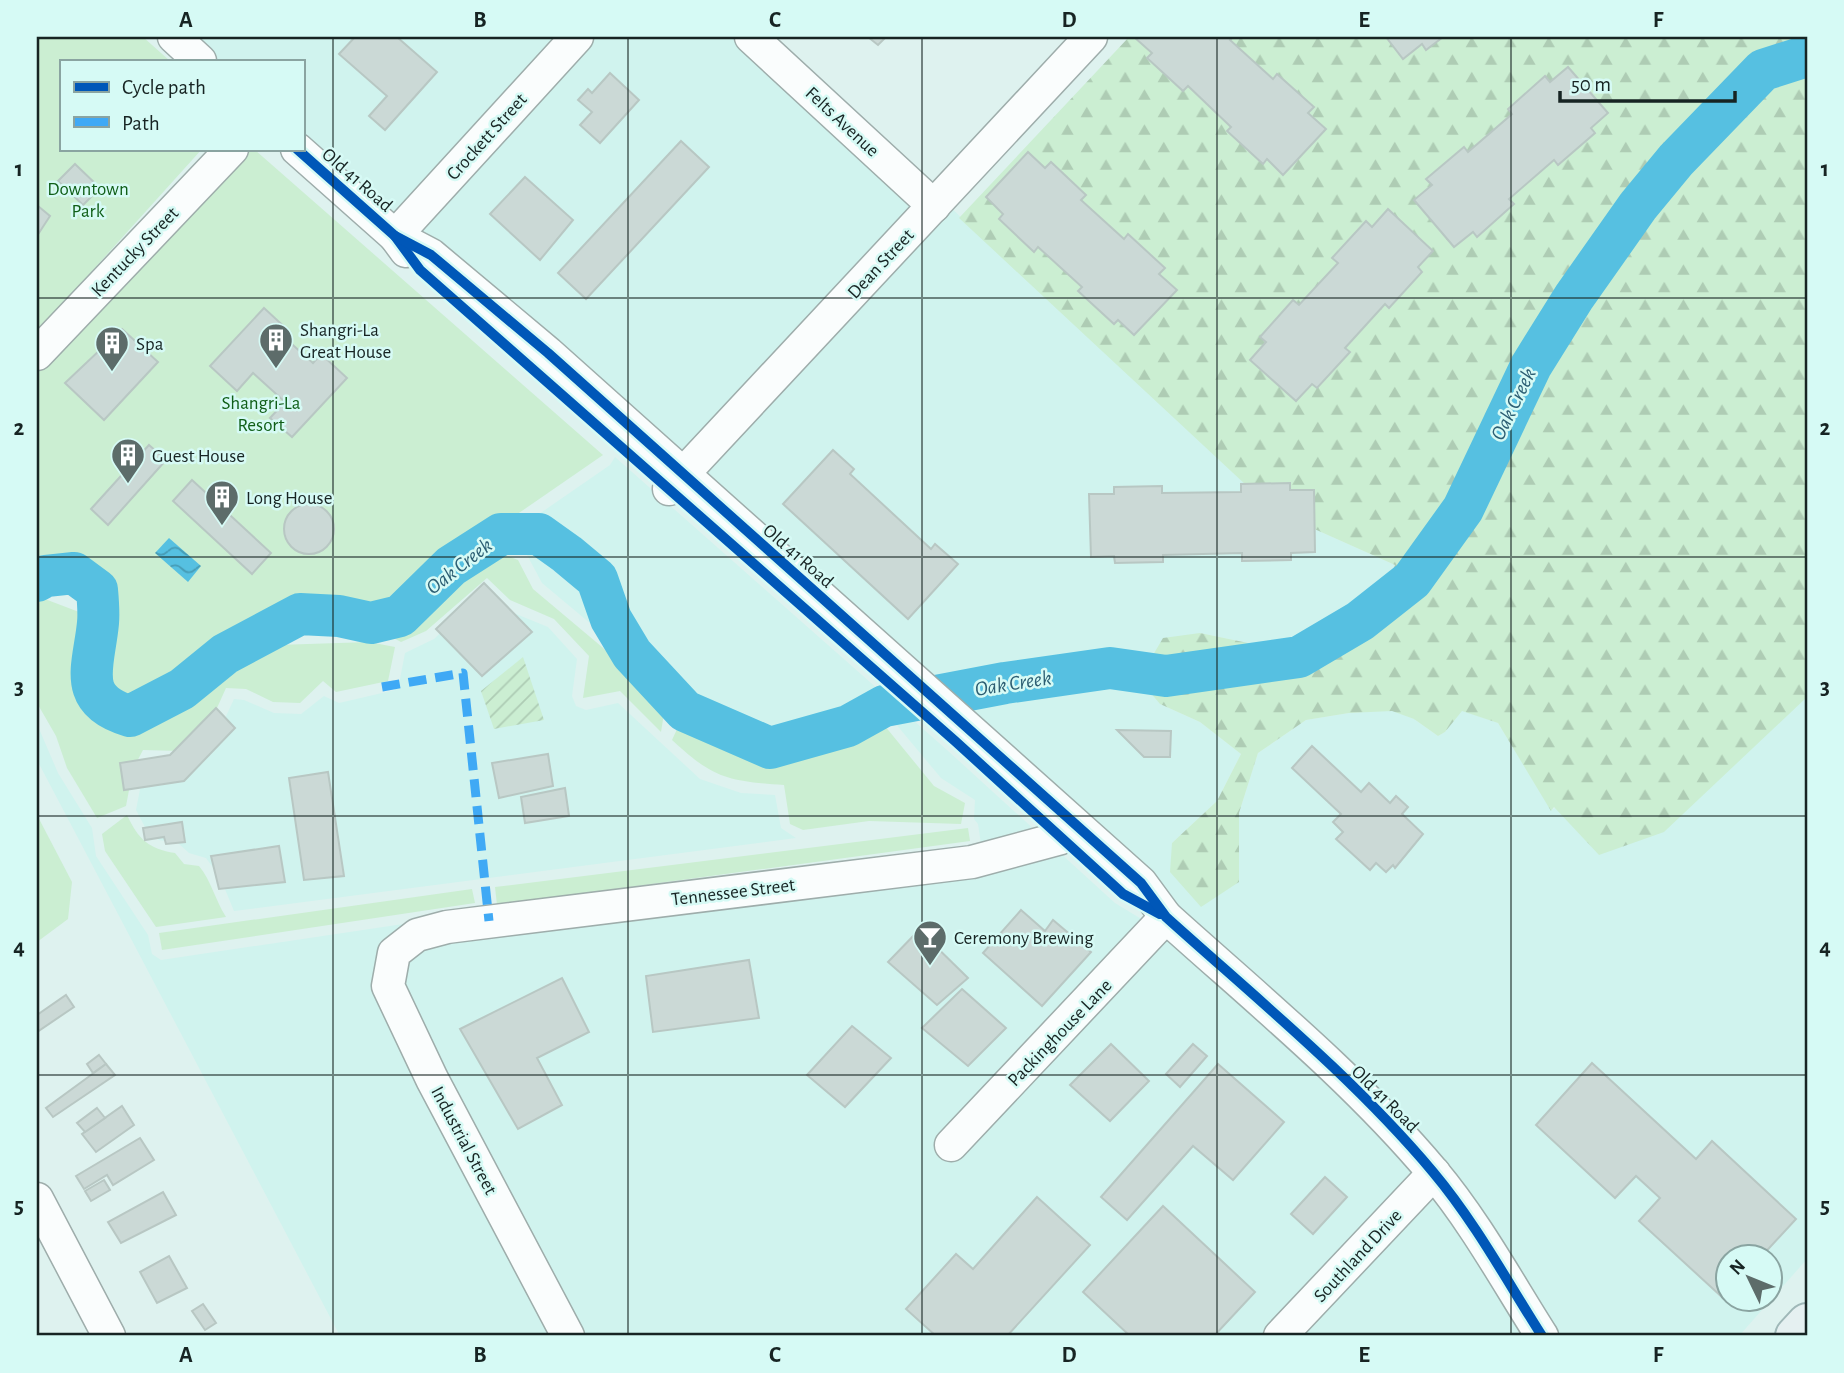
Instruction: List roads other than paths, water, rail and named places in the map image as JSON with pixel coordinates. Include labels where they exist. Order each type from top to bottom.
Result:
[{"type":"main road","points":[[1795,1336],[1807,1323]]},
{"type":"street","points":[[174,37],[199,60]]},
{"type":"street","name":"Crockett Street","points":[[395,236],[577,37]]},
{"type":"street","name":"Felts Avenue","points":[[751,37],[934,206]]},
{"type":"street","name":"Dean Street","points":[[676,482],[1091,37]]},
{"type":"street","name":"Kentucky Street","points":[[37,354],[231,150]]},
{"type":"street","name":"Old 41 Road","points":[[298,150],[395,236],[431,255],[548,353],[676,482],[964,735],[1141,883],[1166,918],[1385,1119],[1434,1173],[1474,1227],[1542,1336]]},
{"type":"street","name":"Old 41 Road","points":[[964,735],[1061,838],[1123,894],[1166,918]]},
{"type":"street","name":"Tennessee Street","points":[[406,943],[416,935],[447,927],[972,862],[1061,838]]},
{"type":"street","name":"Packinghouse Lane","points":[[951,1145],[1166,918]]},
{"type":"street","name":"Industrial Street","points":[[406,943],[394,953],[388,986],[432,1079],[568,1336]]},
{"type":"street","name":"Southland Drive","points":[[1280,1336],[1434,1173]]},
{"type":"street","points":[[37,1199],[108,1336]]},
{"type":"water","points":[[169,538],[201,566],[188,582],[155,553]]},
{"type":"waterway","name":"Oak Creek","points":[[37,581],[46,576],[74,573],[97,590],[98,619],[92,680],[101,701],[130,716],[182,689],[225,654],[300,614],[339,616],[371,623],[400,616],[451,566],[501,534],[539,534],[567,554],[597,579],[611,619],[632,654],[685,711],[770,748],[848,726],[884,706],[1005,683],[1110,668],[1166,676],[1299,657],[1360,621],[1412,580],[1463,509],[1531,366],[1574,297],[1638,206],[1676,160],[1763,70],[1807,56]]},
{"type":"place","name":"Shangri-La Great House","points":[[276,370]]},
{"type":"place","name":"Spa","points":[[112,373]]},
{"type":"place","name":"Guest House","points":[[128,485]]},
{"type":"place","name":"Long House","points":[[222,527]]},
{"type":"place","name":"Ceremony Brewing","points":[[930,967]]},
{"type":"park label","name":"Downtown Park","points":[[88,199]]},
{"type":"park label","name":"Shangri-La Resort","points":[[261,413]]}]
